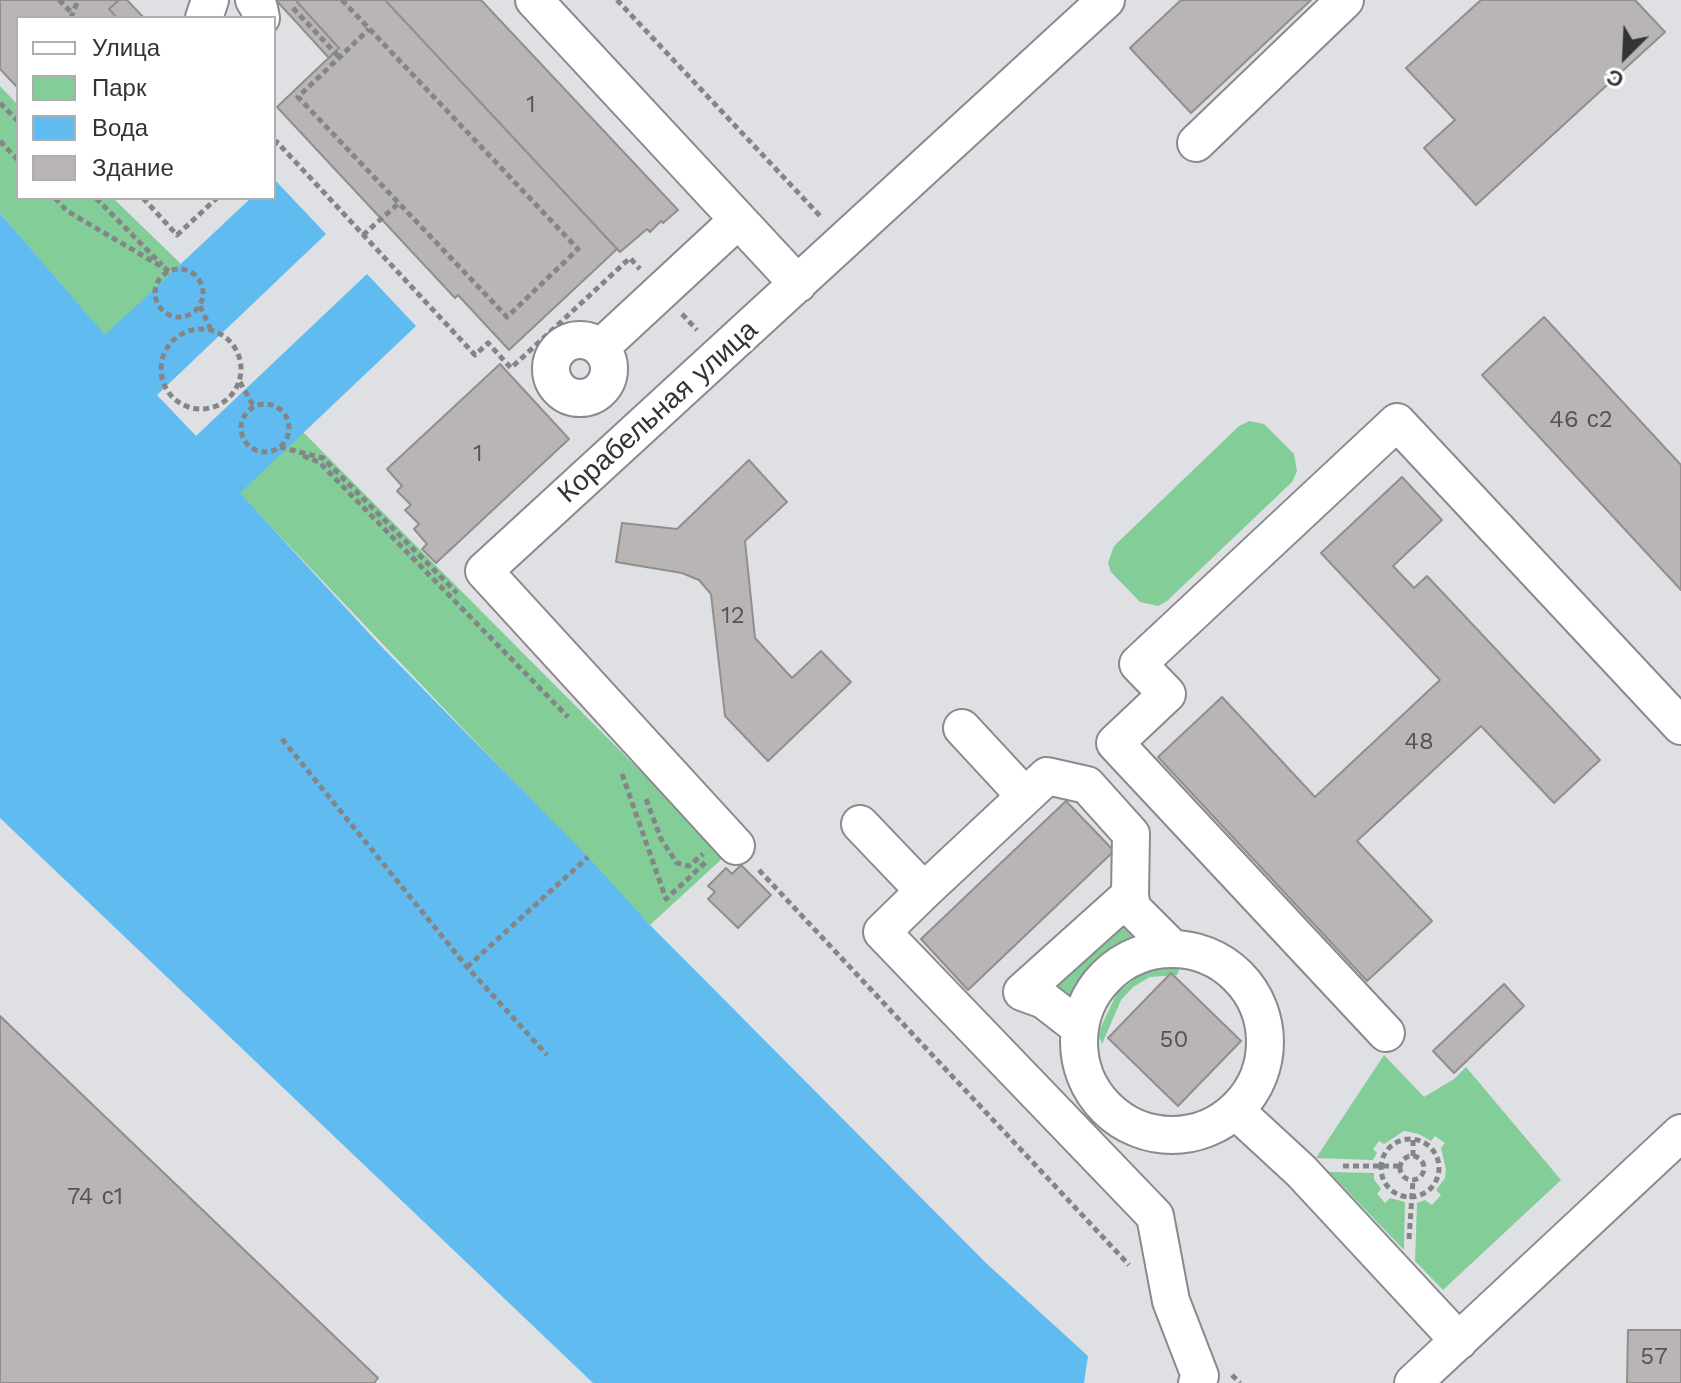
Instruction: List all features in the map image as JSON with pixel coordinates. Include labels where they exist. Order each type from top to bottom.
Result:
[{"type":"street","points":[[534,0],[798,284]]},
{"type":"street","name":"Корабельная улица","points":[[733,843],[484,571],[1106,0]]},
{"type":"street","points":[[1196,143],[1345,0]]},
{"type":"street","points":[[600,348],[738,220]]},
{"type":"street","points":[[1386,1033],[1115,743],[1167,694],[1138,664],[1397,422],[1681,726]]},
{"type":"street","points":[[962,728],[1025,796]]},
{"type":"street","points":[[1171,947],[1132,908],[1131,834],[1087,785],[1047,776],[882,932],[1155,1216],[1171,1301],[1200,1376],[1213,1377]]},
{"type":"street","points":[[860,824],[924,891]]},
{"type":"street","points":[[1080,1028],[1044,1000],[1022,992],[1130,895]]},
{"type":"street","points":[[1171,947],[1203,952],[1231,968],[1253,993],[1265,1023],[1266,1055],[1256,1086],[1236,1111],[1211,1128],[1181,1136],[1151,1133],[1122,1121],[1099,1101],[1084,1074],[1078,1044],[1082,1014],[1096,987],[1115,967],[1140,953],[1171,947]]},
{"type":"street","points":[[1236,1111],[1301,1171],[1459,1341]]},
{"type":"street","points":[[1413,1383],[1681,1133]]},
{"type":"path","points":[[59,0],[71,16],[78,0]]},
{"type":"path","points":[[285,0],[339,57]]},
{"type":"path","points":[[342,0],[578,249],[507,317],[298,97],[369,29]]},
{"type":"path","points":[[617,0],[844,241]]},
{"type":"path","points":[[0,103],[16,119]]},
{"type":"path","points":[[0,141],[16,158]]},
{"type":"path","points":[[276,143],[475,355],[488,343],[511,368],[630,258],[720,356]]},
{"type":"path","points":[[57,200],[67,211],[169,271]]},
{"type":"path","points":[[98,200],[169,271]]},
{"type":"path","points":[[145,200],[177,235],[215,200]]},
{"type":"path","points":[[363,235],[399,203]]},
{"type":"path","points":[[200,306],[179,317],[165,311],[156,298],[162,276],[169,271],[184,269],[197,276],[203,291],[200,306],[212,330]]},
{"type":"path","points":[[199,329],[212,330],[224,336],[240,356],[240,382],[223,403],[211,409],[197,410],[173,398],[165,387],[161,374],[162,360],[175,338],[199,329]]},
{"type":"path","points":[[240,382],[254,407]]},
{"type":"path","points":[[269,405],[283,412],[287,419],[288,434],[280,447],[273,451],[257,451],[245,441],[243,418],[254,407],[269,405]]},
{"type":"path","points":[[280,447],[319,462],[576,725]]},
{"type":"path","points":[[282,739],[467,967],[547,1055]]},
{"type":"path","points":[[620,771],[666,899],[733,843],[1134,1270]]},
{"type":"path","points":[[467,967],[588,857]]},
{"type":"path","points":[[1413,1140],[1413,1156]]},
{"type":"path","points":[[1413,1140],[1431,1149],[1439,1167],[1433,1186],[1426,1192],[1412,1197],[1397,1195],[1384,1181],[1381,1166],[1384,1155],[1397,1142],[1413,1140]]},
{"type":"path","points":[[1413,1156],[1420,1159],[1424,1166],[1420,1177],[1413,1180],[1402,1175],[1400,1166],[1405,1158],[1413,1156]]},
{"type":"path","points":[[1381,1166],[1400,1166]]},
{"type":"path","points":[[1424,1166],[1439,1167]]},
{"type":"path","points":[[1405,1283],[1413,1180]]},
{"type":"path","points":[[1213,1377],[1240,1383]]},
{"type":"green space","points":[[0,86],[16,103],[16,200],[115,200],[181,264],[105,336],[0,213]]},
{"type":"green space","points":[[1249,421],[1264,424],[1294,454],[1297,471],[1292,482],[1167,601],[1158,606],[1140,602],[1111,572],[1108,563],[1114,546],[1239,426]]},
{"type":"green space","points":[[303,432],[725,856],[650,925],[239,493]]},
{"type":"green space","points":[[1122,922],[1141,942],[1108,959],[1106,967],[1096,972],[1075,1003],[1057,987],[1084,955]]},
{"type":"green space","points":[[1170,966],[1180,967],[1177,975],[1150,977],[1133,987],[1121,1000],[1102,1044],[1100,1029],[1117,993],[1141,974]]},
{"type":"green space","points":[[1384,1055],[1424,1097],[1454,1079],[1466,1067],[1561,1180],[1443,1290],[1415,1261],[1417,1203],[1425,1200],[1432,1205],[1441,1195],[1436,1190],[1445,1178],[1441,1148],[1445,1143],[1435,1136],[1431,1141],[1404,1131],[1384,1144],[1379,1141],[1373,1149],[1377,1153],[1373,1160],[1316,1158]]},
{"type":"green space","points":[[1329,1172],[1374,1173],[1374,1179],[1381,1189],[1377,1194],[1385,1203],[1390,1198],[1405,1202],[1404,1250]]},
{"type":"water","points":[[276,181],[326,234],[157,395],[196,436],[367,274],[416,326],[240,493],[378,643],[588,857],[650,925],[987,1264],[1088,1356],[1084,1383],[593,1383],[0,818],[0,213],[105,335],[249,200],[276,200]]},
{"type":"building","points":[[0,0],[119,0],[109,9],[115,16],[16,16],[16,86],[0,69]]},
{"type":"building","points":[[119,0],[127,0],[142,16],[115,16],[109,9]]},
{"type":"building","points":[[276,0],[299,0],[297,2],[339,48],[329,58]]},
{"type":"building","points":[[385,0],[617,249],[509,350],[458,295],[455,298],[277,107],[339,48],[297,2]]},
{"type":"building","points":[[385,0],[481,0],[678,210],[650,232],[647,229],[620,252]]},
{"type":"building","points":[[1181,0],[1311,0],[1191,113],[1130,48]]},
{"type":"building","points":[[1481,0],[1635,0],[1665,32],[1476,205],[1424,148],[1455,120],[1406,68]]},
{"type":"building","points":[[1544,317],[1681,465],[1681,590],[1482,375]]},
{"type":"building","points":[[500,364],[569,439],[436,563],[422,549],[427,544],[414,529],[419,524],[405,510],[411,505],[397,491],[402,486],[387,469]]},
{"type":"building","points":[[749,460],[787,502],[745,541],[755,638],[792,678],[821,651],[851,682],[768,761],[725,716],[711,594],[699,580],[682,573],[616,562],[622,523],[677,529]]},
{"type":"building","points":[[1402,477],[1442,520],[1393,566],[1414,588],[1427,576],[1600,760],[1554,803],[1481,726],[1357,841],[1432,921],[1367,981],[1158,757],[1222,697],[1315,797],[1440,680],[1321,553]]},
{"type":"building","points":[[1066,801],[1114,851],[968,990],[921,939]]},
{"type":"building","points":[[741,865],[771,895],[738,928],[708,899],[715,892],[708,886],[726,868],[732,874]]},
{"type":"building","points":[[1171,973],[1241,1041],[1178,1106],[1108,1038]]},
{"type":"building","points":[[1504,984],[1524,1006],[1454,1073],[1433,1051]]},
{"type":"building","points":[[0,1016],[378,1378],[374,1383],[0,1383]]},
{"type":"building","points":[[1628,1330],[1681,1330],[1681,1383],[1627,1383]]}]
